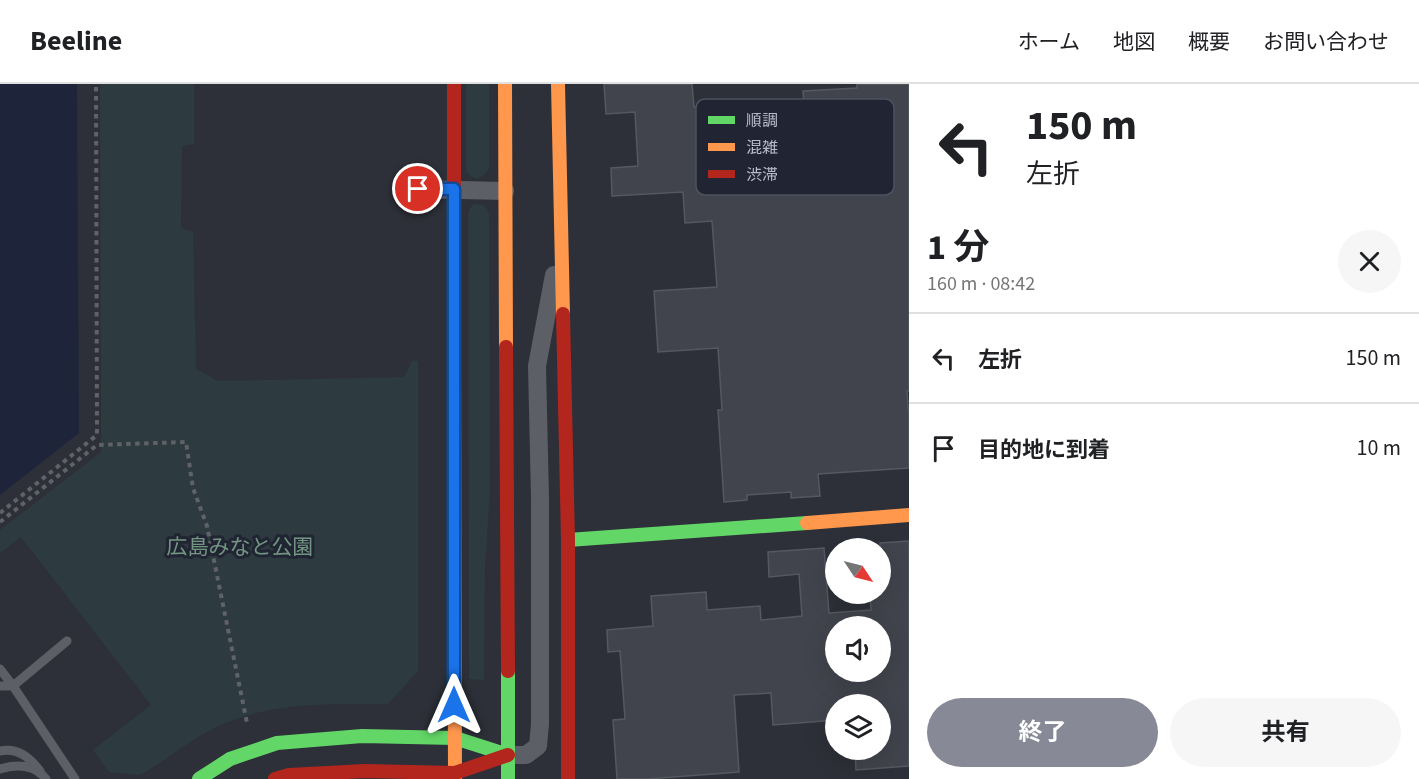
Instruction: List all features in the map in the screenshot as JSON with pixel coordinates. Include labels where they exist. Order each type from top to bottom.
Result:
[{"type":"street","points":[[454,84],[455,776]]},
{"type":"street","points":[[505,84],[508,779]]},
{"type":"street","points":[[558,84],[568,540],[568,779]]},
{"type":"street","points":[[418,189],[505,190]]},
{"type":"street","points":[[199,779],[230,759],[277,743],[362,736],[454,738],[508,755],[526,755],[537,746],[540,712],[540,498],[537,366],[561,238]]},
{"type":"street","points":[[568,540],[909,515]]},
{"type":"street","points":[[275,779],[289,775],[365,771],[455,776],[508,755]]},
{"type":"lane","points":[[0,686],[13,686],[67,641]]},
{"type":"lane","points":[[0,669],[75,779]]},
{"type":"lane","points":[[0,751],[23,753],[32,760],[43,776]]},
{"type":"lane","points":[[0,769],[12,765],[27,766],[43,776]]},
{"type":"path","points":[[0,513],[97,435],[96,84]]},
{"type":"path","points":[[93,438],[98,445]]},
{"type":"path","points":[[0,522],[98,445],[186,442],[193,489],[207,526],[247,723]]},
{"type":"green space","name":"広島みなと公園","points":[[100,84],[194,84],[194,144],[182,146],[181,228],[193,232],[196,369],[218,381],[404,377],[412,361],[418,361],[418,671],[388,704],[300,706],[257,713],[206,732],[139,775],[109,772],[93,750],[151,705],[21,537],[0,553],[0,530],[101,452]]},
{"type":"green space","points":[[466,84],[489,84],[489,168],[484,175],[478,178],[472,177],[466,171]]},
{"type":"green space","points":[[474,204],[484,206],[489,214],[490,491],[485,568],[484,680],[469,679],[468,214]]},
{"type":"water","points":[[0,84],[77,84],[79,433],[0,495]]},
{"type":"building","points":[[604,84],[692,84],[694,107],[696,107],[696,195],[894,195],[894,99],[804,99],[803,91],[857,88],[857,84],[909,84],[909,391],[907,391],[909,468],[818,474],[820,496],[791,498],[791,492],[747,495],[747,500],[724,502],[718,410],[722,410],[718,348],[658,352],[654,291],[717,287],[712,221],[685,223],[683,192],[612,196],[611,168],[638,166],[635,112],[606,114]]},
{"type":"building","points":[[909,541],[909,766],[856,770],[856,760],[891,760],[891,694],[825,694],[825,721],[773,725],[771,693],[734,695],[739,772],[617,779],[613,720],[625,719],[620,651],[608,652],[607,630],[653,626],[651,596],[706,592],[707,610],[760,606],[761,620],[802,616],[799,574],[769,577],[768,552],[824,548],[825,604],[828,604],[829,613],[871,610],[871,604],[891,604],[891,542]]},
{"type":"traffic: fast","points":[[568,540],[807,523]]},
{"type":"traffic: fast","points":[[508,671],[508,779]]},
{"type":"traffic: fast","points":[[199,779],[230,759],[277,743],[362,736],[455,738],[508,755]]},
{"type":"traffic: slow","points":[[505,84],[506,347]]},
{"type":"traffic: slow","points":[[558,84],[563,314]]},
{"type":"traffic: slow","points":[[454,366],[455,779]]},
{"type":"traffic: slow","points":[[807,523],[909,515]]},
{"type":"traffic: jam","points":[[454,84],[454,366]]},
{"type":"traffic: jam","points":[[563,314],[568,540],[568,779]]},
{"type":"traffic: jam","points":[[506,347],[508,671]]},
{"type":"traffic: jam","points":[[275,779],[289,775],[365,771],[455,773],[508,755]]},
{"type":"route","points":[[418,189],[454,189],[454,705]]}]
